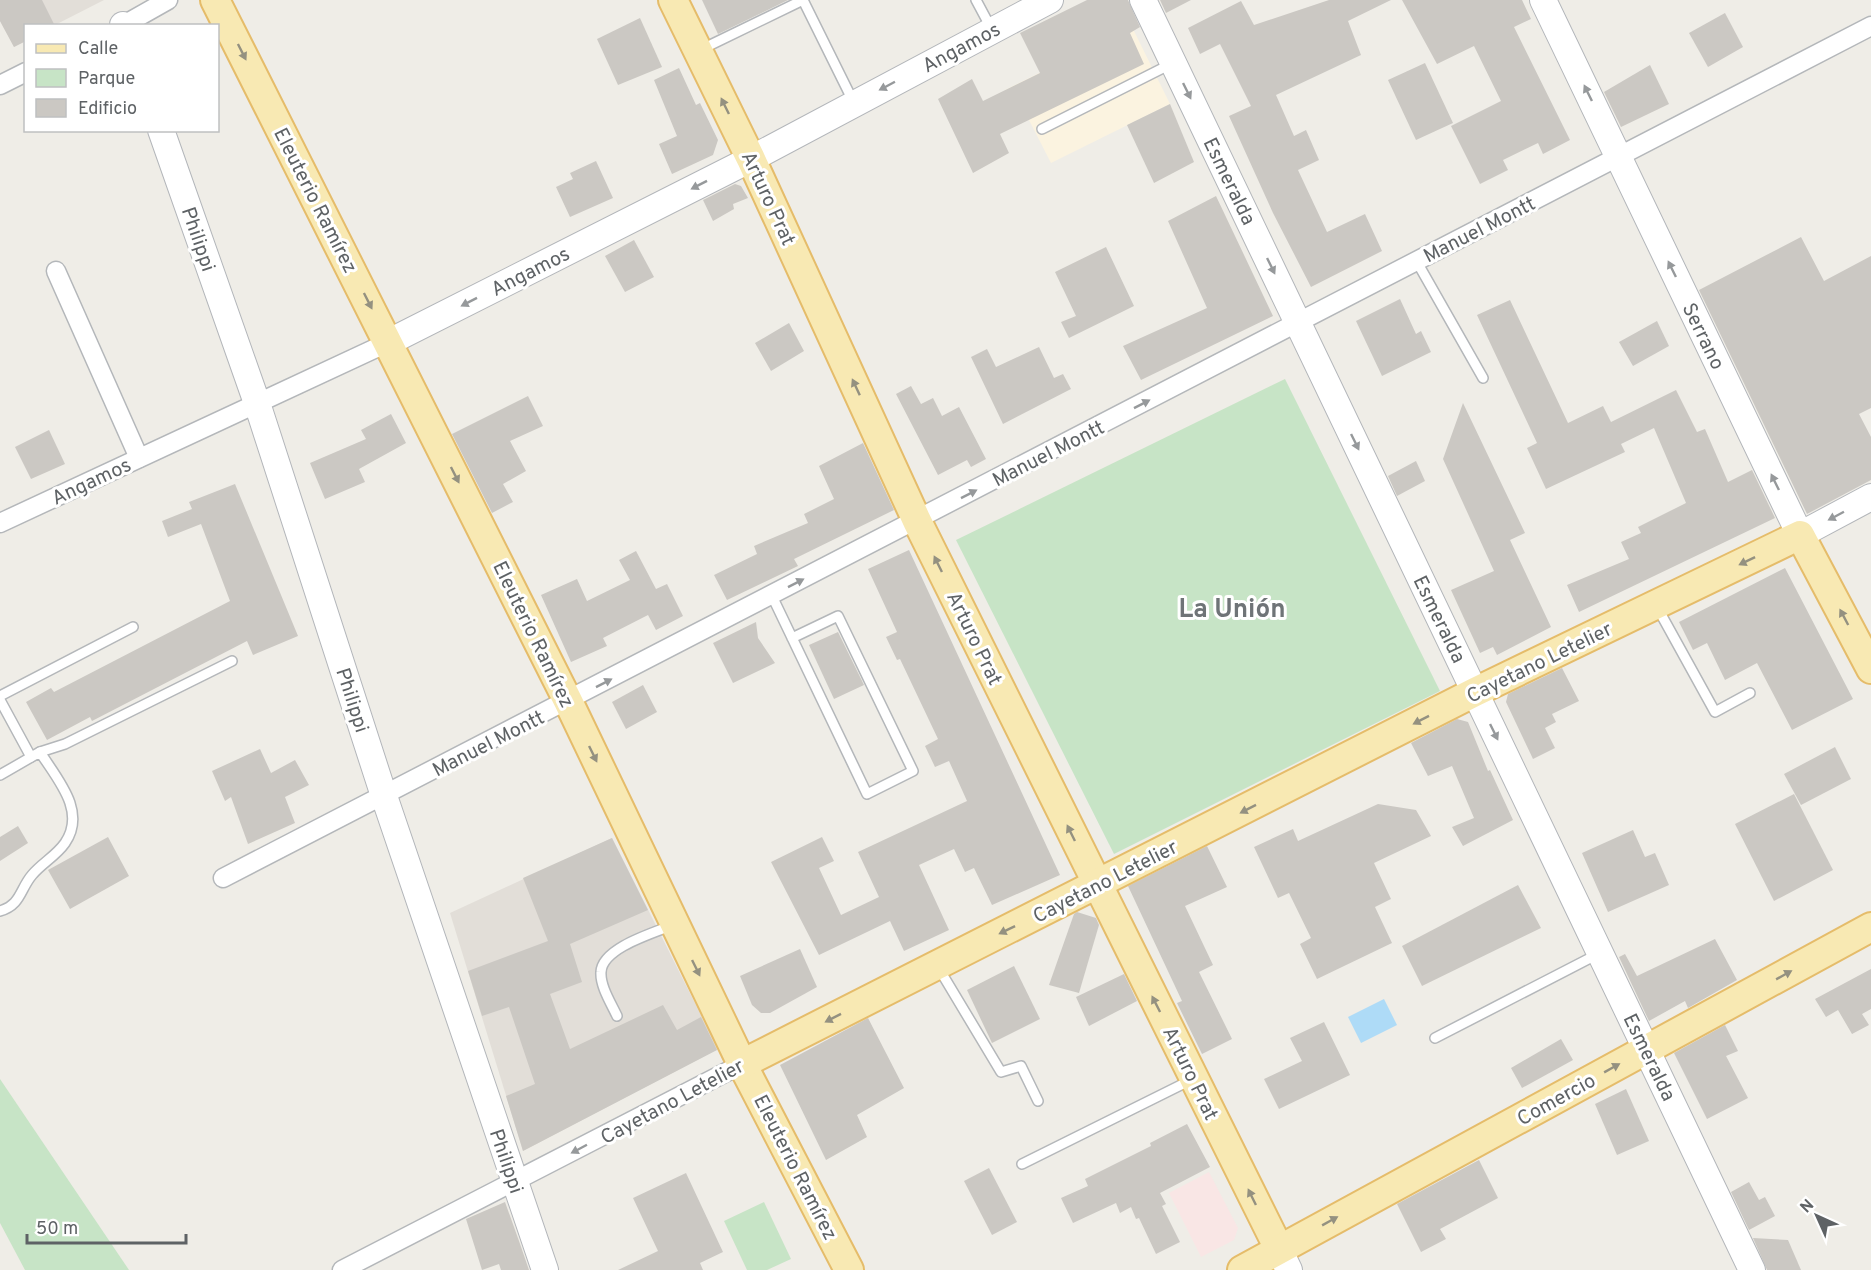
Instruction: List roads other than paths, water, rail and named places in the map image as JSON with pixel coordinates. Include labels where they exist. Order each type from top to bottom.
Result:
[{"type":"main road","name":"Eleuterio Ramírez","points":[[215,0],[568,701],[742,1064],[849,1270]]},
{"type":"main road","name":"Arturo Prat","points":[[673,0],[751,159],[917,521],[1284,1260]]},
{"type":"main road","name":"Cayetano Letelier","points":[[742,1064],[1097,886],[1475,692],[1800,535]]},
{"type":"main road","name":"Serrano","points":[[1800,535],[1871,669]]},
{"type":"main road","name":"Comercio","points":[[1242,1270],[1284,1260],[1647,1050],[1871,927]]},
{"type":"street","points":[[125,24],[168,0]]},
{"type":"street","name":"Angamos","points":[[0,523],[388,342],[751,159],[1050,0]]},
{"type":"street","name":"Esmeralda","points":[[1143,0],[1752,1270]]},
{"type":"street","name":"Serrano","points":[[1543,0],[1800,535]]},
{"type":"street","name":"Manuel Montt","points":[[224,878],[1871,27]]},
{"type":"street","points":[[0,84],[24,73]]},
{"type":"street","name":"Philippi","points":[[162,132],[257,403],[384,796],[545,1270]]},
{"type":"street","points":[[56,271],[139,458]]},
{"type":"street","name":"Cayetano Letelier","points":[[1800,535],[1871,497]]},
{"type":"street","name":"Cayetano Letelier","points":[[342,1270],[742,1064]]},
{"type":"lane","points":[[698,51],[803,0],[854,104]]},
{"type":"lane","points":[[976,0],[993,30]]},
{"type":"lane","points":[[1042,129],[1173,63]]},
{"type":"lane","points":[[1417,262],[1483,378]]},
{"type":"lane","points":[[772,596],[792,638],[867,794],[913,771],[838,616],[792,638]]},
{"type":"lane","points":[[1656,605],[1715,712],[1750,693]]},
{"type":"lane","points":[[31,757],[0,698],[133,627]]},
{"type":"lane","points":[[0,775],[40,752],[64,744],[232,661]]},
{"type":"lane","points":[[0,911],[19,900],[30,877],[65,843],[73,823],[69,797],[40,752]]},
{"type":"lane","points":[[616,1016],[602,982],[600,970],[606,960],[616,949],[675,924]]},
{"type":"lane","points":[[1435,1038],[1600,953]]},
{"type":"lane","points":[[936,965],[1001,1072],[1021,1066],[1038,1101]]},
{"type":"lane","points":[[1022,1164],[1193,1078]]},
{"type":"water","points":[[1384,999],[1397,1025],[1361,1043],[1348,1017]]},
{"type":"district","name":"La Unión","points":[[1232,608]]}]
